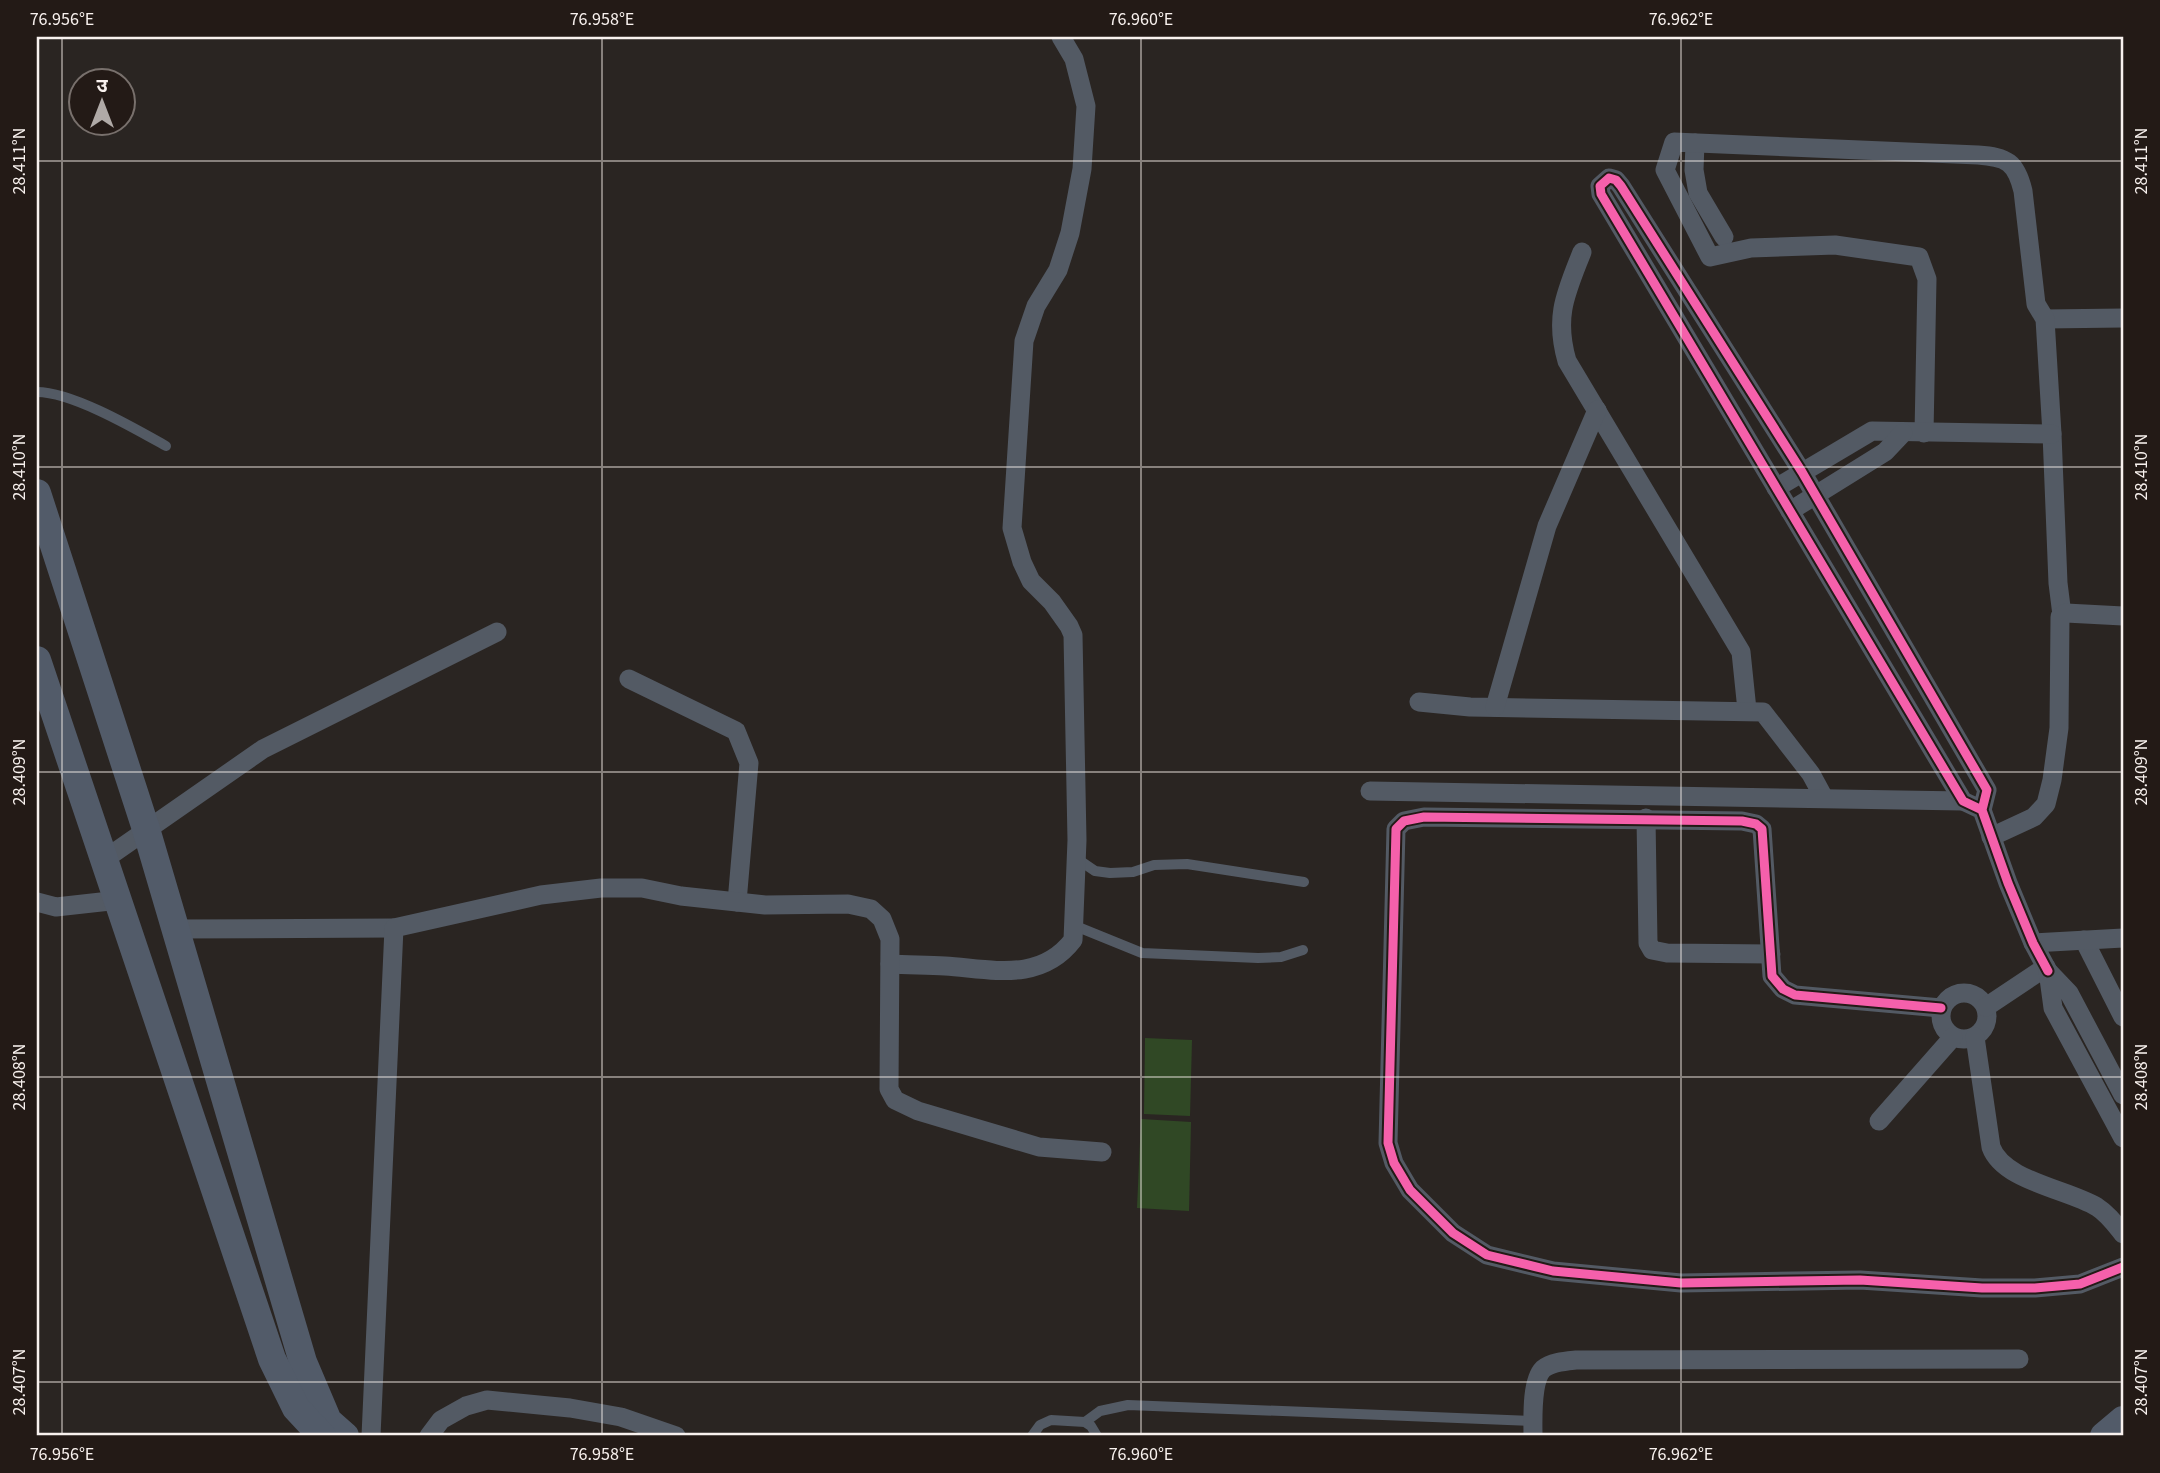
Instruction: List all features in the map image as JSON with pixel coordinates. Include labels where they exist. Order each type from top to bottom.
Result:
[{"type":"street","points":[[890,964],[990,971],[1028,969],[1048,963],[1064,952],[1073,940],[1076,858],[1073,635],[1052,602],[1031,581],[1012,528],[1024,341],[1037,306],[1058,270],[1070,233],[1082,169],[1086,106],[1074,59],[1061,37]]},
{"type":"street","points":[[1924,433],[1927,279],[1919,257],[1835,245],[1751,248],[1710,257],[1665,170],[1674,142],[1978,155],[2004,158],[2013,166],[2020,179],[2036,304],[2045,319],[2061,608],[2059,728],[2046,804],[2034,817],[1991,837]]},
{"type":"street","points":[[1695,143],[1694,170],[1698,193],[1724,237]]},
{"type":"street","points":[[1963,801],[1601,194],[1600,186],[1609,178],[1616,180],[1621,186],[1802,472],[1987,790],[1982,810],[2033,943],[2047,969],[2069,993],[2123,1095]]},
{"type":"street","points":[[1582,252],[1563,299],[1561,339],[1567,361],[1741,652],[1747,710]]},
{"type":"street","points":[[2045,319],[2123,318]]},
{"type":"street","points":[[1495,707],[1547,526],[1597,410]]},
{"type":"street","points":[[1776,488],[1872,431],[2052,434]]},
{"type":"street","points":[[1790,511],[1885,452],[1903,433]]},
{"type":"street","points":[[37,493],[146,829],[303,1362],[327,1421],[345,1436]]},
{"type":"street","points":[[2061,608],[2123,603]]},
{"type":"street","points":[[2061,608],[2077,613],[2123,616]]},
{"type":"street","points":[[105,859],[263,748],[497,632]]},
{"type":"street","points":[[37,660],[42,692],[105,859],[272,1359],[296,1408],[321,1436]]},
{"type":"street","points":[[629,679],[736,732],[739,738],[749,764],[737,902]]},
{"type":"street","points":[[1419,702],[1495,707],[1763,712],[1811,774],[1824,798]]},
{"type":"street","points":[[1370,791],[1963,801],[1982,810]]},
{"type":"street","points":[[1941,1007],[1795,995],[1783,989],[1772,976],[1762,829],[1756,824],[1742,821],[1646,818],[1424,817],[1404,821],[1396,829],[1388,1143],[1394,1163],[1410,1190],[1453,1233],[1487,1255],[1553,1270],[1681,1283],[1860,1280],[1982,1288],[2047,1288],[2080,1284],[2123,1267]]},
{"type":"street","points":[[1646,818],[1648,943],[1652,950],[1667,953],[1771,954]]},
{"type":"street","points":[[176,929],[394,928],[541,895],[601,888],[642,888],[681,896],[765,905],[848,904],[871,909],[882,919],[890,939],[889,1089],[895,1100],[918,1111],[1039,1147],[1102,1152]]},
{"type":"street","points":[[37,902],[56,907],[119,900]]},
{"type":"street","points":[[371,1436],[394,928]]},
{"type":"street","points":[[2033,943],[2123,938]]},
{"type":"street","points":[[2084,940],[2123,1017]]},
{"type":"street","points":[[1986,1007],[2047,969]]},
{"type":"street","points":[[2047,969],[2053,1008],[2123,1138]]},
{"type":"street","points":[[1958,993],[1969,993],[1979,998],[1986,1007],[1987,1018],[1983,1029],[1975,1037],[1953,1037],[1944,1029],[1940,1019],[1941,1007],[1948,998],[1958,993]]},
{"type":"street","points":[[1879,1121],[1953,1037]]},
{"type":"street","points":[[1975,1037],[1991,1147],[1996,1158],[2013,1172],[2096,1206],[2123,1234]]},
{"type":"street","points":[[1533,1429],[1535,1385],[1543,1369],[1555,1363],[1576,1360],[2019,1359]]},
{"type":"street","points":[[429,1436],[441,1420],[466,1406],[487,1400],[570,1408],[621,1417],[676,1436]]},
{"type":"street","points":[[2104,1436],[2123,1420]]},
{"type":"lane","points":[[37,392],[52,392],[117,419],[166,446]]},
{"type":"lane","points":[[1076,858],[1095,871],[1110,873],[1133,872],[1154,865],[1187,864],[1304,881]]},
{"type":"lane","points":[[1073,925],[1142,953],[1258,958],[1281,957],[1303,950]]},
{"type":"lane","points":[[1085,1422],[1100,1411],[1128,1405],[1533,1429]]},
{"type":"lane","points":[[1032,1436],[1041,1425],[1051,1420],[1085,1422],[1097,1436]]},
{"type":"green space","points":[[1145,1038],[1192,1040],[1190,1116],[1144,1114]]},
{"type":"green space","points":[[1141,1119],[1191,1122],[1189,1211],[1137,1208]]},
{"type":"cycle path","points":[[1982,810],[1963,801],[1601,194],[1600,186],[1609,178],[1616,180],[1621,186],[1802,472],[1987,790],[1982,810],[2008,883],[2048,971]]},
{"type":"cycle path","points":[[1941,1008],[1795,995],[1783,989],[1772,976],[1762,829],[1756,824],[1742,821],[1424,817],[1404,821],[1396,829],[1388,1143],[1394,1163],[1410,1190],[1453,1233],[1487,1255],[1553,1271],[1681,1283],[1860,1280],[1982,1288],[2035,1288],[2080,1284],[2123,1267]]}]
